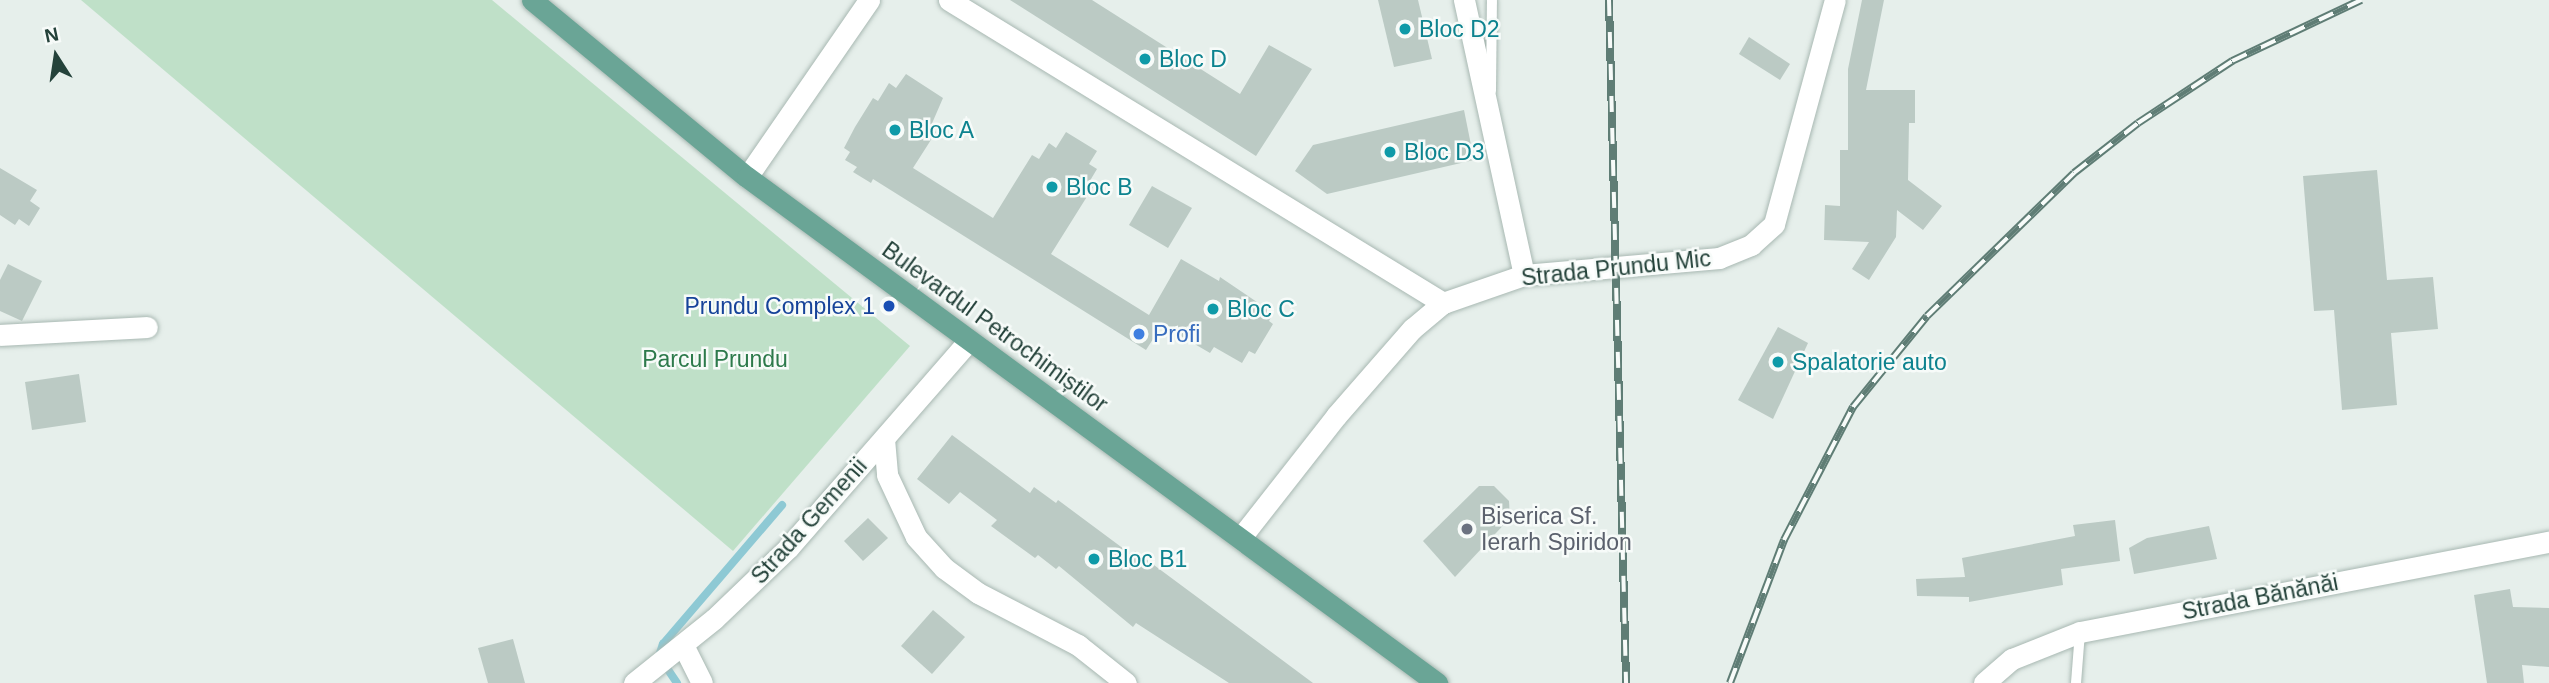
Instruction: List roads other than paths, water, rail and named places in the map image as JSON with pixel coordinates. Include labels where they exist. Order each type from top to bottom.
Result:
[{"type":"main road","name":"Bulevardul Petrochimiștilor","points":[[532,0],[747,177],[968,342],[1242,536],[1437,683]]},
{"type":"street","points":[[747,177],[869,0]]},
{"type":"street","points":[[949,0],[1443,303]]},
{"type":"street","points":[[1464,0],[1524,275]]},
{"type":"street","name":"Strada Prundu Mic","points":[[1242,536],[1336,416],[1412,329],[1443,303],[1524,275],[1719,258],[1751,245],[1774,224],[1835,0]]},
{"type":"street","points":[[0,335],[147,327]]},
{"type":"street","name":"Strada Gemenii","points":[[640,679],[683,645],[778,558],[968,342]]},
{"type":"street","points":[[884,439],[887,475],[916,537],[944,568],[978,593],[1078,645],[1126,683]]},
{"type":"street","name":"Strada Bănănăi","points":[[1984,683],[2012,659],[2080,632],[2549,542]]},
{"type":"street","points":[[683,645],[702,683]]},
{"type":"lane","points":[[1489,121],[1492,0]]},
{"type":"lane","points":[[2076,683],[2080,632]]},
{"type":"waterway","points":[[677,683],[659,656],[663,644],[782,505]]},
{"type":"railway","points":[[1609,0],[1626,683]]},
{"type":"railway","points":[[1730,683],[1784,540],[1853,407],[1927,316],[2074,173],[2138,123],[2232,61],[2361,0]]},
{"type":"place","name":"Bloc D2","points":[[1405,29]]},
{"type":"place","name":"Bloc D","points":[[1145,59]]},
{"type":"place","name":"Bloc A","points":[[895,130]]},
{"type":"place","name":"Bloc D3","points":[[1390,152]]},
{"type":"place","name":"Bloc B","points":[[1052,187]]},
{"type":"place","name":"Prundu Complex 1","points":[[889,306]]},
{"type":"place","name":"Bloc C","points":[[1213,309]]},
{"type":"place","name":"Profi","points":[[1139,334]]},
{"type":"place","name":"Spalatorie auto","points":[[1778,362]]},
{"type":"place","name":"Biserica Sf. Ierarh Spiridon","points":[[1467,529]]},
{"type":"place","name":"Bloc B1","points":[[1094,559]]},
{"type":"park label","name":"Parcul Prundu","points":[[715,359]]}]
